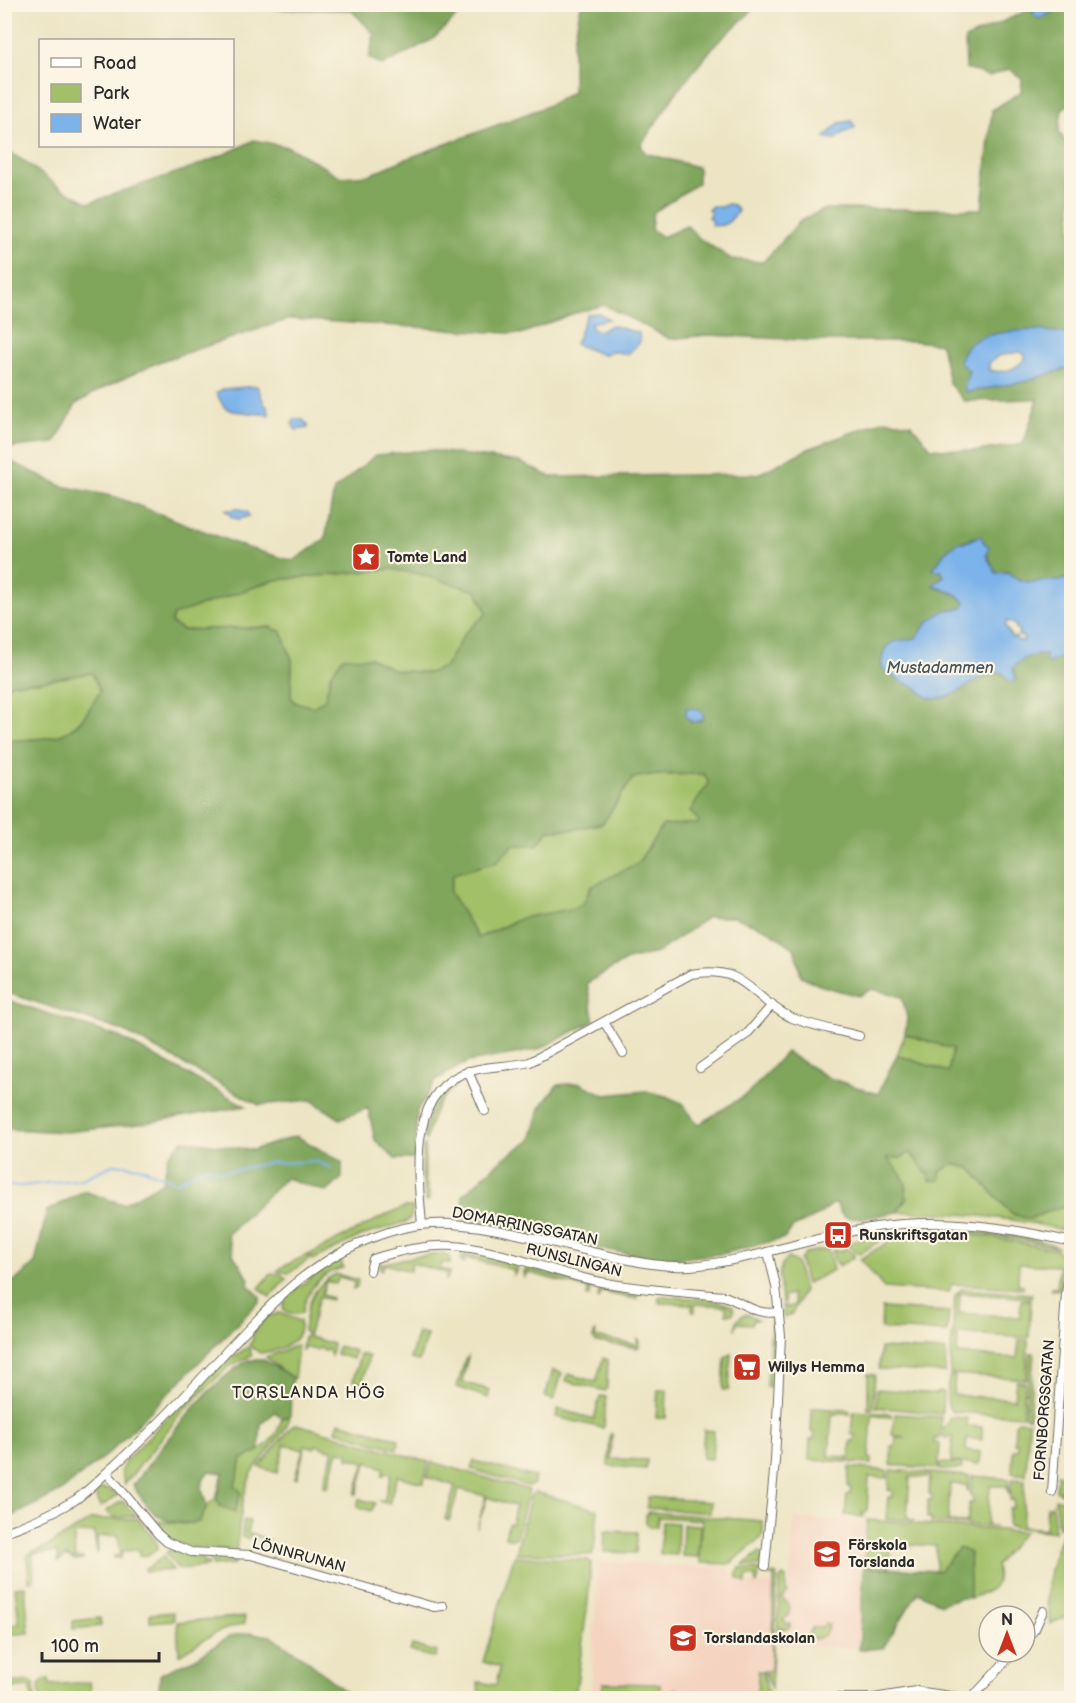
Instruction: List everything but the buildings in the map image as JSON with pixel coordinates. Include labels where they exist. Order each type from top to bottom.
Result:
[{"type":"street","points":[[422,1225],[418,1169],[423,1122],[436,1095],[446,1085],[468,1071],[515,1066],[530,1062],[691,974],[716,972],[735,977],[772,1005],[797,1020],[859,1036]]},
{"type":"street","points":[[700,1068],[747,1034],[772,1005]]},
{"type":"street","points":[[604,1022],[623,1053]]},
{"type":"street","points":[[468,1071],[485,1111]]},
{"type":"street","name":"DOMARRINGSGATAN","points":[[4,1532],[58,1510],[77,1498],[148,1433],[291,1285],[328,1260],[357,1245],[391,1232],[422,1225],[452,1224],[662,1266],[733,1260],[873,1227],[907,1223],[959,1223],[988,1226],[1020,1230],[1071,1242]]},
{"type":"street","name":"RUNSLINGAN","points":[[370,1271],[373,1259],[386,1255],[433,1247],[463,1247],[598,1281],[656,1291],[724,1296],[750,1310],[762,1313],[779,1312]]},
{"type":"street","name":"FORNBORGSGATAN","points":[[1052,1492],[1071,1251]]},
{"type":"street","points":[[765,1566],[779,1407],[782,1336],[776,1286],[768,1252]]},
{"type":"street","name":"LÖNNRUNAN","points":[[106,1473],[158,1534],[167,1542],[178,1547],[191,1551],[251,1555],[434,1607],[443,1606]]},
{"type":"street","points":[[1037,1624],[1043,1611]]},
{"type":"street","points":[[972,1698],[1003,1664]]},
{"type":"street","points":[[818,1698],[874,1698],[916,1691],[964,1698]]},
{"type":"shaded area","name":"Förskola Torslanda","points":[[794,1518],[865,1523],[857,1646],[849,1648],[779,1645],[782,1591],[789,1591]]},
{"type":"shaded area","name":"Torslandaskolan","points":[[598,1562],[728,1568],[738,1583],[773,1584],[770,1669],[756,1671],[763,1698],[591,1698]]},
{"type":"green space","points":[[245,5],[469,5],[432,40],[383,65],[369,58],[374,34],[351,10],[248,9]]},
{"type":"green space","points":[[581,5],[758,5],[714,46],[676,93],[641,145],[645,153],[698,167],[698,183],[653,213],[651,229],[662,237],[687,226],[700,239],[731,259],[763,262],[800,221],[825,209],[982,209],[992,110],[1021,92],[1022,79],[1009,69],[990,76],[966,69],[965,39],[1039,5],[1071,5],[1071,103],[1062,109],[1059,132],[1071,151],[1071,334],[1035,330],[1015,333],[969,370],[964,388],[967,392],[1023,382],[1071,367],[1071,583],[1064,579],[1025,581],[1017,579],[1008,572],[996,573],[984,543],[975,537],[955,544],[933,568],[939,569],[944,574],[935,587],[956,594],[965,602],[964,608],[936,617],[916,638],[891,644],[884,651],[881,666],[900,680],[914,686],[924,695],[938,697],[959,691],[986,675],[994,673],[1003,673],[1005,677],[1016,679],[1013,668],[1020,661],[1032,656],[1046,655],[1050,663],[1068,651],[1071,645],[1071,1203],[1029,1219],[1012,1214],[970,1168],[952,1164],[940,1172],[940,1180],[930,1181],[929,1176],[910,1152],[901,1158],[887,1158],[906,1183],[906,1195],[897,1212],[849,1218],[841,1214],[837,1204],[833,1204],[817,1216],[793,1227],[785,1238],[722,1254],[678,1258],[644,1256],[582,1246],[464,1220],[463,1195],[502,1159],[531,1140],[540,1108],[557,1085],[580,1083],[605,1095],[646,1091],[666,1096],[682,1103],[698,1125],[749,1093],[786,1052],[829,1078],[878,1094],[897,1055],[948,1072],[953,1049],[905,1034],[907,1018],[902,997],[872,989],[858,996],[819,985],[801,976],[794,948],[766,929],[734,917],[708,917],[657,953],[627,960],[587,983],[594,1021],[537,1050],[468,1062],[437,1079],[417,1111],[415,1159],[395,1159],[375,1140],[368,1108],[340,1119],[311,1100],[259,1105],[123,1031],[5,992],[5,741],[51,737],[72,729],[90,708],[100,691],[92,673],[36,682],[13,683],[5,687],[4,458],[62,486],[116,497],[245,547],[293,561],[325,539],[334,490],[376,455],[429,450],[520,462],[551,477],[758,474],[808,449],[885,420],[911,424],[931,448],[977,451],[1023,444],[1038,399],[964,401],[949,383],[941,344],[914,341],[824,341],[708,335],[670,339],[604,305],[572,314],[521,334],[290,319],[161,361],[101,389],[76,404],[55,443],[5,450],[5,150],[60,188],[90,203],[194,166],[254,140],[289,147],[341,177],[369,175],[545,107],[573,92],[573,44]],"holes":[[[391,569],[419,574],[477,591],[487,613],[465,633],[445,667],[429,673],[394,670],[371,658],[343,657],[331,674],[325,699],[313,707],[294,702],[291,696],[292,660],[282,632],[270,627],[182,630],[171,623],[173,615],[275,580]],[[687,708],[699,709],[701,719],[692,722],[686,717]],[[704,774],[709,783],[690,811],[699,821],[698,824],[663,825],[638,863],[591,887],[583,904],[571,909],[522,918],[478,938],[450,892],[453,874],[496,862],[513,845],[537,845],[549,830],[575,829],[603,823],[633,778],[649,775]]]},
{"type":"green space","points":[[391,569],[419,574],[477,591],[487,614],[465,633],[445,667],[429,673],[394,670],[371,658],[331,674],[325,699],[313,707],[294,702],[291,696],[292,660],[281,632],[270,627],[182,630],[171,623],[173,615],[275,580]]},
{"type":"green space","points":[[92,673],[100,691],[90,708],[72,729],[51,737],[5,741],[5,687],[13,683],[36,682]]},
{"type":"green space","points":[[704,774],[709,784],[690,811],[699,821],[698,824],[663,825],[638,863],[591,887],[583,904],[571,909],[522,918],[478,938],[450,892],[453,873],[496,862],[512,845],[537,845],[549,830],[575,829],[603,823],[633,778],[649,775]]},
{"type":"green space","points":[[4,999],[119,1037],[246,1106],[139,1124],[67,1132],[5,1129]]},
{"type":"green space","points":[[905,1034],[953,1049],[948,1072],[897,1055]]},
{"type":"green space","points":[[461,1079],[466,1079],[449,1091],[439,1104],[431,1120],[426,1140],[423,1137],[425,1128],[435,1103],[446,1089]]},
{"type":"green space","points":[[296,1136],[342,1162],[342,1178],[327,1192],[286,1178],[227,1235],[234,1256],[249,1279],[248,1285],[260,1296],[260,1301],[110,1452],[61,1491],[5,1520],[5,1281],[15,1281],[35,1263],[47,1211],[84,1191],[123,1204],[163,1182],[168,1156],[183,1140],[253,1150]]},
{"type":"green space","points":[[425,1145],[425,1178],[430,1198],[428,1201],[426,1201],[422,1178],[423,1147]]},
{"type":"green space","points":[[910,1152],[930,1180],[952,1164],[970,1168],[1012,1214],[1029,1219],[1071,1203],[1071,1232],[985,1216],[897,1212],[907,1198],[886,1157],[901,1158]]},
{"type":"green space","points":[[406,1207],[413,1207],[411,1217],[406,1222],[361,1236],[310,1259],[312,1253]]},
{"type":"green space","points":[[943,1229],[1019,1236],[1059,1248],[979,1234],[939,1231],[899,1232]]},
{"type":"green space","points":[[944,1233],[991,1237],[1057,1250],[1063,1257],[1060,1289],[1051,1290],[1051,1288],[1057,1288],[1059,1266],[1019,1264],[1018,1284],[1023,1285],[1023,1288],[952,1284],[949,1292],[884,1288],[860,1259],[900,1235]]},
{"type":"green space","points":[[890,1234],[859,1254],[849,1246],[849,1243],[872,1236]]},
{"type":"green space","points":[[845,1248],[854,1254],[854,1257],[839,1266],[835,1263],[832,1251],[837,1249],[841,1251]]},
{"type":"green space","points":[[828,1249],[833,1270],[806,1284],[800,1260],[805,1253]]},
{"type":"green space","points":[[309,1254],[308,1260],[289,1273],[277,1271],[284,1266]]},
{"type":"green space","points":[[443,1254],[450,1257],[450,1264],[443,1262],[440,1269],[450,1272],[446,1281],[447,1273],[412,1263],[410,1271],[385,1264],[382,1270],[379,1267],[380,1264],[417,1256]]},
{"type":"green space","points":[[463,1255],[509,1262],[515,1264],[518,1269],[513,1276],[514,1270],[466,1258],[464,1263],[461,1262]]},
{"type":"green space","points":[[788,1258],[796,1262],[804,1290],[792,1314],[784,1318],[782,1306],[787,1306],[787,1308],[795,1305],[792,1294],[784,1296],[785,1303],[782,1303],[780,1273]]},
{"type":"green space","points":[[341,1259],[343,1268],[327,1274],[315,1284],[307,1297],[302,1313],[291,1314],[283,1308],[289,1294]]},
{"type":"green space","points":[[528,1268],[586,1284],[591,1288],[590,1296],[587,1297],[588,1289],[527,1272],[524,1279],[524,1271]]},
{"type":"green space","points":[[271,1274],[281,1274],[286,1279],[270,1297],[259,1288]]},
{"type":"green space","points":[[336,1274],[358,1280],[357,1287],[353,1289],[354,1281],[339,1277],[336,1284],[326,1281],[322,1295],[332,1298],[331,1300],[319,1297],[309,1334],[306,1334],[305,1322],[312,1298],[321,1284]]},
{"type":"green space","points":[[602,1288],[638,1293],[637,1299],[602,1292],[598,1300],[599,1290]]},
{"type":"green space","points":[[961,1289],[1032,1294],[1031,1298],[957,1293]]},
{"type":"green space","points":[[955,1295],[960,1295],[959,1313],[1020,1317],[1021,1300],[1031,1300],[1029,1338],[953,1333]]},
{"type":"green space","points":[[663,1296],[715,1300],[733,1306],[734,1312],[726,1314],[726,1306],[695,1304],[695,1312],[692,1312],[692,1304],[659,1303],[659,1298]]},
{"type":"green space","points":[[882,1308],[949,1312],[947,1332],[881,1329]]},
{"type":"green space","points":[[279,1313],[300,1321],[298,1335],[288,1345],[260,1353],[249,1345],[253,1339],[252,1334],[268,1316]]},
{"type":"green space","points":[[748,1314],[759,1320],[753,1320],[752,1324],[736,1323],[735,1330],[736,1321]]},
{"type":"green space","points":[[771,1321],[775,1323],[777,1339],[777,1355],[774,1365],[769,1364]]},
{"type":"green space","points":[[595,1331],[595,1337],[637,1345],[638,1339],[640,1346],[637,1348],[597,1342],[593,1339]]},
{"type":"green space","points":[[418,1332],[427,1335],[419,1361],[410,1359]]},
{"type":"green space","points":[[952,1335],[958,1336],[957,1354],[1017,1358],[1019,1340],[1028,1341],[1026,1379],[950,1374]]},
{"type":"green space","points":[[306,1336],[333,1344],[331,1356],[328,1349],[325,1351],[320,1348],[316,1350],[304,1347],[302,1351]]},
{"type":"green space","points":[[1066,1343],[1071,1344],[1067,1413],[1061,1413]]},
{"type":"green space","points":[[298,1345],[294,1379],[293,1380],[266,1357]]},
{"type":"green space","points":[[338,1346],[355,1351],[353,1359],[336,1354]]},
{"type":"green space","points":[[248,1347],[252,1355],[228,1367],[183,1411],[125,1484],[121,1472],[125,1461],[212,1372]]},
{"type":"green space","points":[[880,1348],[946,1351],[945,1373],[879,1369]]},
{"type":"green space","points":[[1030,1353],[1034,1353],[1029,1418],[1025,1416]]},
{"type":"green space","points":[[360,1354],[369,1356],[362,1384],[353,1381]]},
{"type":"green space","points":[[731,1354],[729,1390],[723,1390],[725,1357]]},
{"type":"green space","points":[[468,1357],[462,1382],[490,1390],[488,1398],[457,1387]]},
{"type":"green space","points":[[603,1358],[608,1360],[605,1391],[566,1381],[568,1374],[596,1382]]},
{"type":"green space","points":[[248,1360],[264,1360],[292,1377],[290,1416],[282,1418],[275,1412],[261,1424],[259,1451],[242,1459],[235,1485],[241,1492],[235,1512],[220,1506],[216,1498],[223,1473],[209,1471],[202,1487],[207,1506],[199,1522],[176,1523],[159,1517],[146,1504],[133,1485],[199,1401]]},
{"type":"green space","points":[[768,1367],[775,1369],[773,1386],[767,1387]]},
{"type":"green space","points":[[553,1370],[562,1373],[554,1400],[545,1397]]},
{"type":"green space","points":[[868,1374],[875,1375],[872,1409],[868,1409]]},
{"type":"green space","points":[[950,1376],[955,1376],[953,1395],[1014,1399],[1016,1381],[1025,1382],[1023,1416],[952,1412],[947,1400]]},
{"type":"green space","points":[[877,1389],[938,1394],[938,1392],[943,1392],[942,1414],[876,1407]]},
{"type":"green space","points":[[658,1390],[667,1390],[666,1418],[656,1418]]},
{"type":"green space","points":[[600,1396],[606,1397],[604,1427],[602,1428],[556,1417],[558,1409],[594,1419]]},
{"type":"green space","points":[[812,1409],[849,1410],[850,1414],[832,1414],[829,1456],[847,1457],[847,1462],[810,1460],[810,1439],[814,1439],[814,1433],[811,1432]]},
{"type":"green space","points":[[855,1411],[891,1414],[891,1417],[872,1416],[869,1458],[872,1459],[872,1464],[849,1461],[851,1441],[854,1441],[855,1435],[851,1434]]},
{"type":"green space","points":[[895,1414],[941,1417],[940,1439],[935,1438],[934,1443],[940,1444],[938,1469],[891,1465],[891,1446],[895,1446],[896,1437],[906,1437],[892,1435]]},
{"type":"green space","points":[[290,1416],[285,1429],[251,1475],[243,1502],[236,1550],[190,1547],[170,1539],[161,1532],[153,1521],[185,1524],[199,1522],[207,1506],[216,1498],[220,1506],[234,1485],[242,1459],[268,1444],[280,1426],[282,1418]]},
{"type":"green space","points":[[950,1417],[967,1418],[967,1426],[982,1427],[982,1440],[967,1438],[966,1450],[981,1452],[980,1464],[951,1462],[952,1437],[943,1436],[943,1427],[949,1424]]},
{"type":"green space","points":[[1017,1421],[1029,1422],[1026,1475],[1012,1473],[1013,1450],[1017,1450],[1018,1443],[1014,1443]]},
{"type":"green space","points":[[339,1422],[399,1439],[397,1449],[336,1431]]},
{"type":"green space","points":[[296,1424],[429,1462],[423,1483],[397,1476],[389,1504],[379,1501],[384,1501],[391,1474],[385,1473],[382,1476],[384,1468],[367,1462],[357,1494],[355,1494],[365,1462],[348,1458],[348,1453],[338,1451],[328,1487],[323,1486],[333,1451],[316,1445],[314,1448],[305,1446],[297,1478],[295,1478],[303,1450],[285,1444],[277,1473],[259,1467]]},
{"type":"green space","points":[[704,1430],[714,1431],[712,1459],[702,1458]]},
{"type":"green space","points":[[610,1434],[612,1434],[611,1459],[647,1460],[646,1469],[608,1466]]},
{"type":"green space","points":[[474,1461],[535,1477],[533,1485],[528,1486],[471,1469]]},
{"type":"green space","points":[[432,1462],[529,1490],[516,1538],[505,1537],[508,1524],[512,1524],[515,1506],[487,1497],[477,1528],[486,1496],[459,1489],[449,1521],[445,1519],[455,1486],[427,1477]]},
{"type":"green space","points":[[940,1463],[962,1464],[962,1469],[940,1470]]},
{"type":"green space","points":[[849,1467],[887,1471],[887,1478],[869,1477],[867,1511],[864,1514],[861,1512],[864,1517],[845,1515],[847,1495],[850,1494],[851,1488],[848,1487]]},
{"type":"green space","points":[[890,1470],[928,1473],[927,1477],[910,1477],[907,1518],[915,1521],[886,1519],[888,1497],[892,1497],[892,1491],[888,1490]]},
{"type":"green space","points":[[930,1473],[969,1476],[968,1492],[966,1485],[950,1484],[948,1522],[964,1523],[966,1521],[965,1524],[931,1522],[931,1518],[927,1518],[928,1500],[932,1500],[932,1495],[929,1494]]},
{"type":"green space","points":[[1057,1474],[1061,1475],[1061,1481],[1072,1482],[1071,1512],[1058,1528],[1055,1499],[1067,1500],[1069,1487],[1062,1487],[1061,1493],[1056,1490]]},
{"type":"green space","points":[[972,1476],[1009,1479],[1009,1495],[1007,1486],[990,1486],[987,1525],[996,1527],[967,1525],[969,1503],[973,1503],[973,1497],[970,1496]]},
{"type":"green space","points":[[1012,1479],[1025,1480],[1022,1527],[1045,1529],[1047,1506],[1052,1504],[1055,1532],[1008,1526],[1009,1508],[1013,1508],[1014,1500],[1010,1500]]},
{"type":"green space","points":[[106,1489],[118,1495],[101,1507],[94,1492]]},
{"type":"green space","points":[[535,1492],[598,1510],[592,1555],[516,1553],[531,1495]]},
{"type":"green space","points":[[648,1497],[711,1502],[710,1513],[647,1508]]},
{"type":"green space","points":[[359,1499],[375,1503],[372,1511],[357,1507]]},
{"type":"green space","points":[[122,1501],[137,1516],[113,1517],[106,1511]]},
{"type":"green space","points":[[648,1512],[762,1521],[762,1537],[731,1563],[701,1563],[699,1557],[702,1520],[658,1517],[657,1527],[650,1527],[646,1523]]},
{"type":"green space","points":[[92,1519],[139,1519],[157,1543],[158,1549],[149,1555],[139,1556],[139,1550],[122,1551],[121,1558],[114,1558],[120,1555],[118,1535],[97,1537],[97,1553],[94,1532],[74,1534],[75,1558],[83,1558],[83,1560],[76,1561],[66,1556],[58,1562],[58,1552],[33,1554],[34,1580],[29,1581],[27,1557],[30,1553],[48,1546]]},
{"type":"green space","points":[[244,1520],[250,1521],[247,1532],[271,1541],[250,1534],[248,1539],[242,1537]]},
{"type":"green space","points":[[867,1520],[1024,1532],[996,1565],[997,1579],[993,1588],[970,1598],[970,1553],[936,1571],[936,1546],[891,1543],[889,1568],[864,1567]]},
{"type":"green space","points":[[1071,1520],[1071,1614],[1051,1624],[1047,1598],[1050,1570],[1058,1543]]},
{"type":"green space","points":[[662,1522],[678,1523],[677,1555],[660,1554]]},
{"type":"green space","points":[[683,1524],[700,1525],[698,1557],[682,1556]]},
{"type":"green space","points":[[605,1531],[637,1532],[636,1553],[604,1552]]},
{"type":"green space","points":[[959,1548],[970,1553],[970,1598],[959,1598],[941,1604],[918,1592],[883,1648],[859,1650],[864,1567],[939,1571]]},
{"type":"green space","points":[[170,1549],[203,1559],[203,1563],[208,1563],[209,1566],[178,1569],[166,1553]]},
{"type":"green space","points":[[760,1552],[762,1553],[761,1566],[743,1565]]},
{"type":"green space","points":[[163,1556],[173,1570],[145,1572],[145,1568],[151,1567]]},
{"type":"green space","points":[[221,1556],[235,1558],[235,1564],[213,1566],[211,1559]]},
{"type":"green space","points":[[514,1556],[588,1560],[591,1563],[575,1698],[481,1698],[479,1694],[478,1682],[496,1685],[500,1667],[483,1662]]},
{"type":"green space","points":[[740,1568],[760,1570],[758,1582],[756,1584],[755,1576],[747,1576],[746,1583],[738,1579],[736,1574]]},
{"type":"green space","points":[[767,1574],[776,1574],[777,1578],[771,1689],[765,1671],[771,1670],[774,1576],[767,1576]]},
{"type":"green space","points":[[783,1576],[786,1578],[786,1591],[788,1592],[782,1598],[790,1606],[789,1615],[783,1620],[790,1624],[790,1627],[780,1628],[779,1640],[777,1640],[780,1579]]},
{"type":"green space","points":[[25,1586],[29,1633],[5,1635],[5,1626],[19,1624],[15,1587]]},
{"type":"green space","points":[[173,1612],[174,1620],[150,1622],[150,1614]]},
{"type":"green space","points":[[245,1617],[244,1623],[215,1633],[179,1655],[177,1622]]},
{"type":"green space","points":[[100,1618],[101,1626],[73,1629],[73,1621]]},
{"type":"green space","points":[[825,1624],[829,1625],[822,1636],[814,1639],[807,1637],[813,1627],[821,1627]]},
{"type":"green space","points":[[250,1633],[271,1636],[303,1657],[353,1698],[151,1698],[159,1691],[160,1674],[196,1658],[230,1636]]},
{"type":"green space","points":[[412,1645],[437,1652],[435,1658],[410,1651]]},
{"type":"green space","points":[[758,1671],[763,1671],[769,1697],[757,1698]]},
{"type":"green space","points":[[43,1680],[49,1680],[50,1685],[90,1682],[92,1698],[40,1698],[39,1685]]},
{"type":"green space","points":[[30,1681],[34,1684],[35,1698],[32,1698],[29,1687],[5,1689],[5,1683]]},
{"type":"green space","points":[[603,1683],[660,1684],[660,1698],[602,1698]]},
{"type":"green space","points":[[675,1689],[684,1692],[698,1692],[704,1698],[672,1698],[672,1691]]},
{"type":"water","points":[[1047,5],[1053,12],[1038,19],[1033,13],[1035,8],[1041,11]]},
{"type":"water","points":[[851,121],[855,126],[854,129],[843,133],[836,139],[824,138],[839,123]]},
{"type":"water","points":[[728,204],[733,205],[738,211],[725,224],[712,225],[712,220],[708,217],[711,212],[708,210],[712,206],[721,207]]},
{"type":"water","points":[[598,313],[609,319],[590,323],[593,329],[601,331],[611,325],[639,333],[640,342],[628,354],[611,351],[603,355],[575,344],[587,314]]},
{"type":"water","points":[[1035,330],[1071,334],[1071,367],[1023,382],[967,392],[964,388],[969,370],[960,363],[963,352],[969,344],[1002,332]],"holes":[[[1019,352],[1025,354],[1025,359],[1013,368],[999,372],[989,370],[989,363],[998,356]]]},
{"type":"water","points":[[257,386],[268,407],[269,415],[233,411],[224,407],[216,393],[223,389]]},
{"type":"water","points":[[295,419],[302,419],[308,428],[296,430],[292,424]]},
{"type":"water","points":[[235,508],[247,512],[249,516],[240,519],[233,518],[225,510]]},
{"type":"water","name":"Mustadammen","points":[[979,536],[982,538],[989,546],[986,556],[996,573],[1008,572],[1025,581],[1064,579],[1071,583],[1071,645],[1063,656],[1049,663],[1046,663],[1046,655],[1032,656],[1020,661],[1013,668],[1016,680],[1011,682],[1003,673],[994,673],[986,675],[950,696],[930,698],[883,669],[881,664],[883,655],[892,643],[916,638],[928,622],[945,610],[963,608],[965,602],[956,594],[933,585],[944,576],[941,570],[933,570],[933,568],[947,550],[958,542],[966,542]],"holes":[[[1007,621],[1014,624],[1019,632],[1018,636],[1023,637],[1024,641],[1012,638],[1005,625]]]},
{"type":"water","points":[[686,708],[699,709],[703,714],[703,720],[692,722],[686,717]]},
{"type":"waterway","points":[[4,1186],[82,1179],[115,1164],[139,1167],[177,1182],[207,1166],[227,1171],[273,1162],[316,1161],[331,1168]]},
{"type":"place","name":"Tomte Land","points":[[366,557]]},
{"type":"place","name":"Runskriftsgatan","points":[[838,1235]]},
{"type":"place","name":"Willys Hemma","points":[[747,1367]]},
{"type":"place","name":"Förskola Torslanda","points":[[827,1554]]},
{"type":"place","name":"Torslandaskolan","points":[[683,1638]]},
{"type":"district","name":"TORSLANDA HÖG","points":[[309,1392]]}]
